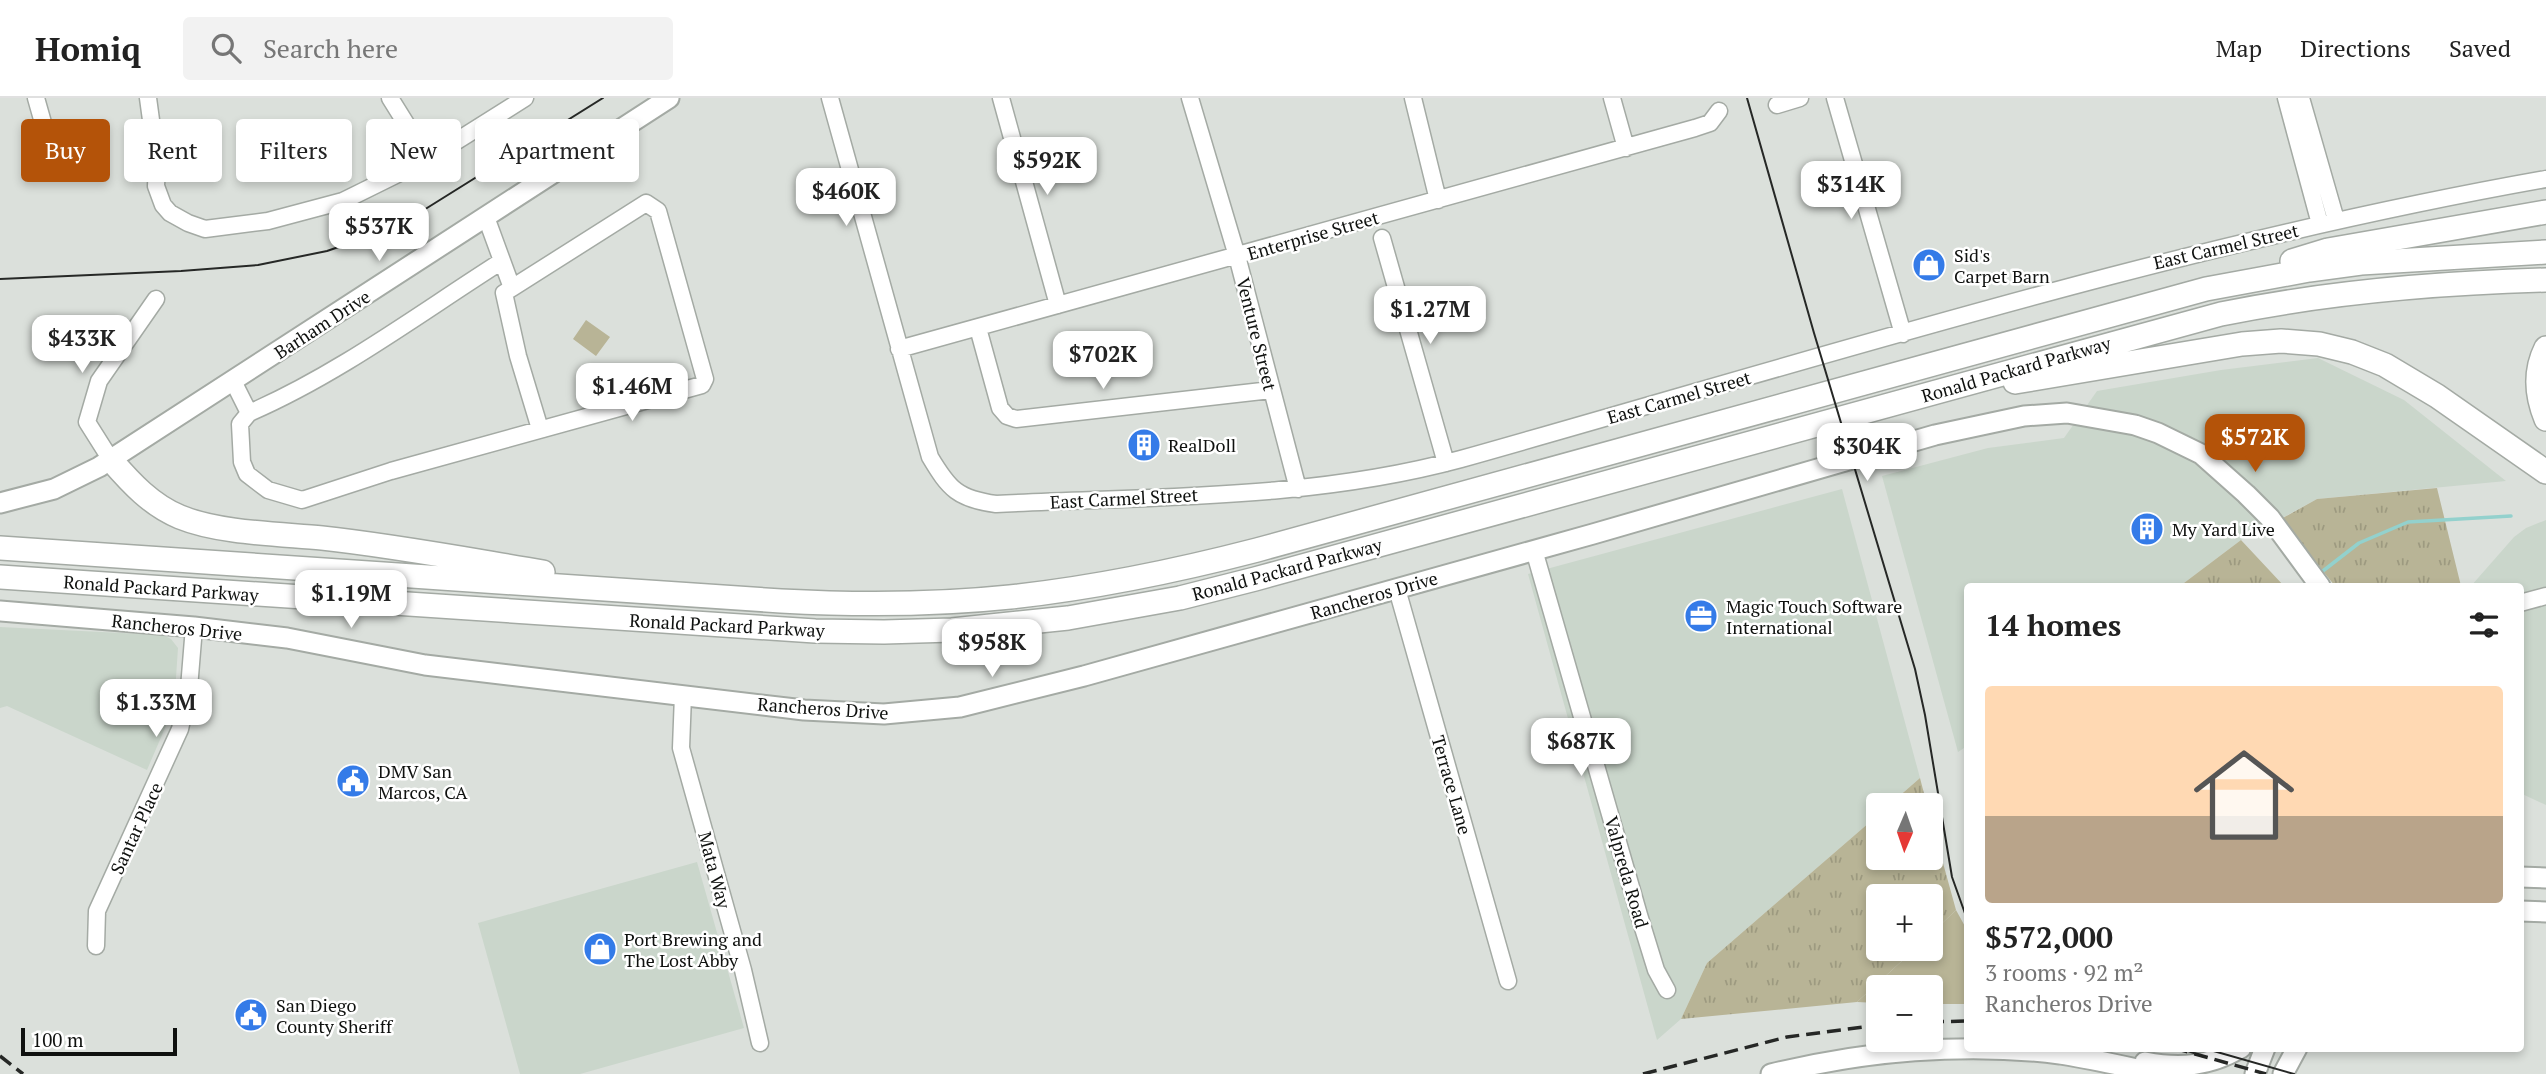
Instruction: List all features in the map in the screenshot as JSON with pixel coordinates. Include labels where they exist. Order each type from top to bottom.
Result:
[{"type":"highway","points":[[2206,289],[2328,250],[2546,212]]},
{"type":"highway","name":"Ronald Packard Parkway","points":[[0,548],[781,601],[898,604],[1010,597],[1128,580],[1257,550],[2206,289],[2361,263],[2546,252]]},
{"type":"highway","name":"Ronald Packard Parkway","points":[[0,577],[816,631],[911,631],[1021,624],[1128,608],[1255,579],[2165,327],[2265,305],[2376,289],[2546,280]]},
{"type":"highway","points":[[1969,382],[2021,382],[2242,344],[2281,341],[2319,344],[2352,352],[2385,365],[2437,396],[2546,472]]},
{"type":"highway","points":[[2546,348],[2540,360],[2537,379],[2539,402],[2546,419]]},
{"type":"highway","points":[[111,460],[145,497],[180,517],[197,522],[273,534],[324,538],[566,575],[625,591]]},
{"type":"main road","name":"Barham Drive","points":[[0,503],[54,489],[111,460],[668,98]]},
{"type":"main road","name":"Rancheros Drive","points":[[0,611],[194,627],[287,638],[425,665],[804,710],[871,713],[960,707],[1084,676],[1397,589],[1935,435],[2024,416],[2067,413],[2134,425],[2158,433],[2201,454],[2257,504],[2303,583]]},
{"type":"main road","name":"Rancheros Drive","points":[[2270,530],[2317,583]]},
{"type":"main road","points":[[2524,877],[2546,878]]},
{"type":"main road","points":[[2524,911],[2546,912]]},
{"type":"main road","points":[[1771,1074],[1860,1057],[1964,1051]]},
{"type":"main road","points":[[2017,1052],[2134,1059],[2182,1067],[2219,1060],[2234,1052]]},
{"type":"main road","points":[[2255,1074],[2263,1052]]},
{"type":"main road","points":[[2283,1074],[2295,1052]]},
{"type":"main road","points":[[2060,1055],[2160,1074]]},
{"type":"street","points":[[36,98],[42,119]]},
{"type":"street","points":[[148,98],[157,164],[156,186],[163,205],[170,213],[188,223],[205,229],[268,221],[343,201],[381,182]]},
{"type":"street","points":[[390,98],[403,119]]},
{"type":"street","points":[[461,138],[525,98]]},
{"type":"street","name":"East Carmel Street","points":[[830,98],[930,457],[946,483],[960,495],[996,504],[1298,489],[1446,463],[2150,264],[2446,196],[2546,179]]},
{"type":"street","points":[[1001,98],[1058,305]]},
{"type":"street","name":"Venture Street","points":[[1190,98],[1237,257],[1298,489]]},
{"type":"street","points":[[1413,98],[1438,200]]},
{"type":"street","points":[[1612,98],[1626,148]]},
{"type":"street","points":[[1777,105],[1800,98]]},
{"type":"street","points":[[1835,98],[1903,334]]},
{"type":"street","points":[[2286,98],[2328,222]]},
{"type":"street","points":[[2301,98],[2328,222]]},
{"type":"street","name":"Enterprise Street","points":[[899,348],[1626,148],[1710,123],[1719,111]]},
{"type":"street","points":[[502,261],[284,398],[249,413],[240,424],[242,463],[247,474],[268,490],[302,500],[391,471],[702,385],[705,379],[658,211],[646,202],[504,293],[518,356],[540,429]]},
{"type":"street","points":[[486,217],[512,288]]},
{"type":"street","points":[[1382,238],[1446,463]]},
{"type":"street","points":[[111,460],[86,422],[99,382],[156,299]]},
{"type":"street","points":[[978,327],[1000,408],[1007,416],[1016,419],[1271,390]]},
{"type":"street","points":[[233,381],[249,413]]},
{"type":"street","name":"Valpreda Road","points":[[1534,550],[1642,926],[1656,970],[1667,990]]},
{"type":"street","name":"Terrace Lane","points":[[1397,589],[1508,981]]},
{"type":"street","points":[[2524,602],[2546,596]]},
{"type":"street","name":"Santar Place","points":[[96,946],[97,911],[180,729],[189,688],[194,627]]},
{"type":"street","name":"Mata Way","points":[[683,695],[681,748],[760,1042]]},
{"type":"shaded area","points":[[2318,358],[2404,400],[2506,481],[2317,499],[2241,540],[2184,583],[1964,583],[1964,748],[1958,752],[1882,476],[1988,448],[2064,438],[2097,391],[2221,370]]},
{"type":"shaded area","points":[[1842,489],[1920,778],[1903,793],[1866,793],[1866,825],[1707,963],[1681,1019],[1657,1040],[1528,574]]},
{"type":"shaded area","points":[[2546,520],[2546,805],[2524,795],[2524,583],[2474,583],[2514,537],[2526,528]]},
{"type":"shaded area","points":[[0,627],[163,635],[171,639],[178,648],[174,707],[147,770],[7,706],[0,708]]},
{"type":"shaded area","points":[[697,862],[744,1028],[580,1074],[520,1074],[478,923]]},
{"type":"green space","points":[[586,320],[610,337],[596,356],[573,339]]},
{"type":"green space","points":[[2437,488],[2460,583],[2333,583],[2281,519],[2317,499]]},
{"type":"green space","points":[[2241,540],[2281,583],[2184,583]]},
{"type":"green space","points":[[1920,778],[1924,793],[1903,793]]},
{"type":"green space","points":[[1866,825],[1866,870],[1943,870],[1943,863],[1956,910],[1943,922],[1943,884],[1866,884],[1866,961],[1902,961],[1887,975],[1866,975],[1866,994],[1857,1002],[1681,1019],[1707,963]]},
{"type":"green space","points":[[1956,910],[1964,925],[1964,1004],[1943,1004],[1943,975],[1887,975],[1902,961],[1943,961],[1943,922]]},
{"type":"green space","points":[[1866,994],[1866,1002],[1857,1002]]},
{"type":"waterway","points":[[2319,574],[2359,543],[2408,522],[2511,516]]},
{"type":"tram line","points":[[0,279],[258,265],[327,251],[379,233],[411,218],[603,98]]},
{"type":"tram line","points":[[1747,98],[1915,669],[1952,877],[1964,911]]},
{"type":"tram line","points":[[2217,1052],[2294,1074]]},
{"type":"railway","points":[[1943,1022],[1964,1021]]},
{"type":"railway","points":[[1643,1074],[1787,1037],[1866,1027]]},
{"type":"railway","points":[[2188,1052],[2266,1074]]},
{"type":"railway","points":[[0,1056],[23,1074]]},
{"type":"place","name":"Sid's Carpet Barn","points":[[1929,265]]},
{"type":"place","name":"RealDoll","points":[[1144,445]]},
{"type":"place","name":"My Yard Live","points":[[2147,529]]},
{"type":"place","name":"Magic Touch Software International","points":[[1701,616]]},
{"type":"place","name":"DMV San Marcos, CA","points":[[353,781]]},
{"type":"place","name":"Port Brewing and The Lost Abby","points":[[600,949]]},
{"type":"place","name":"San Diego County Sheriff","points":[[251,1015]]}]
